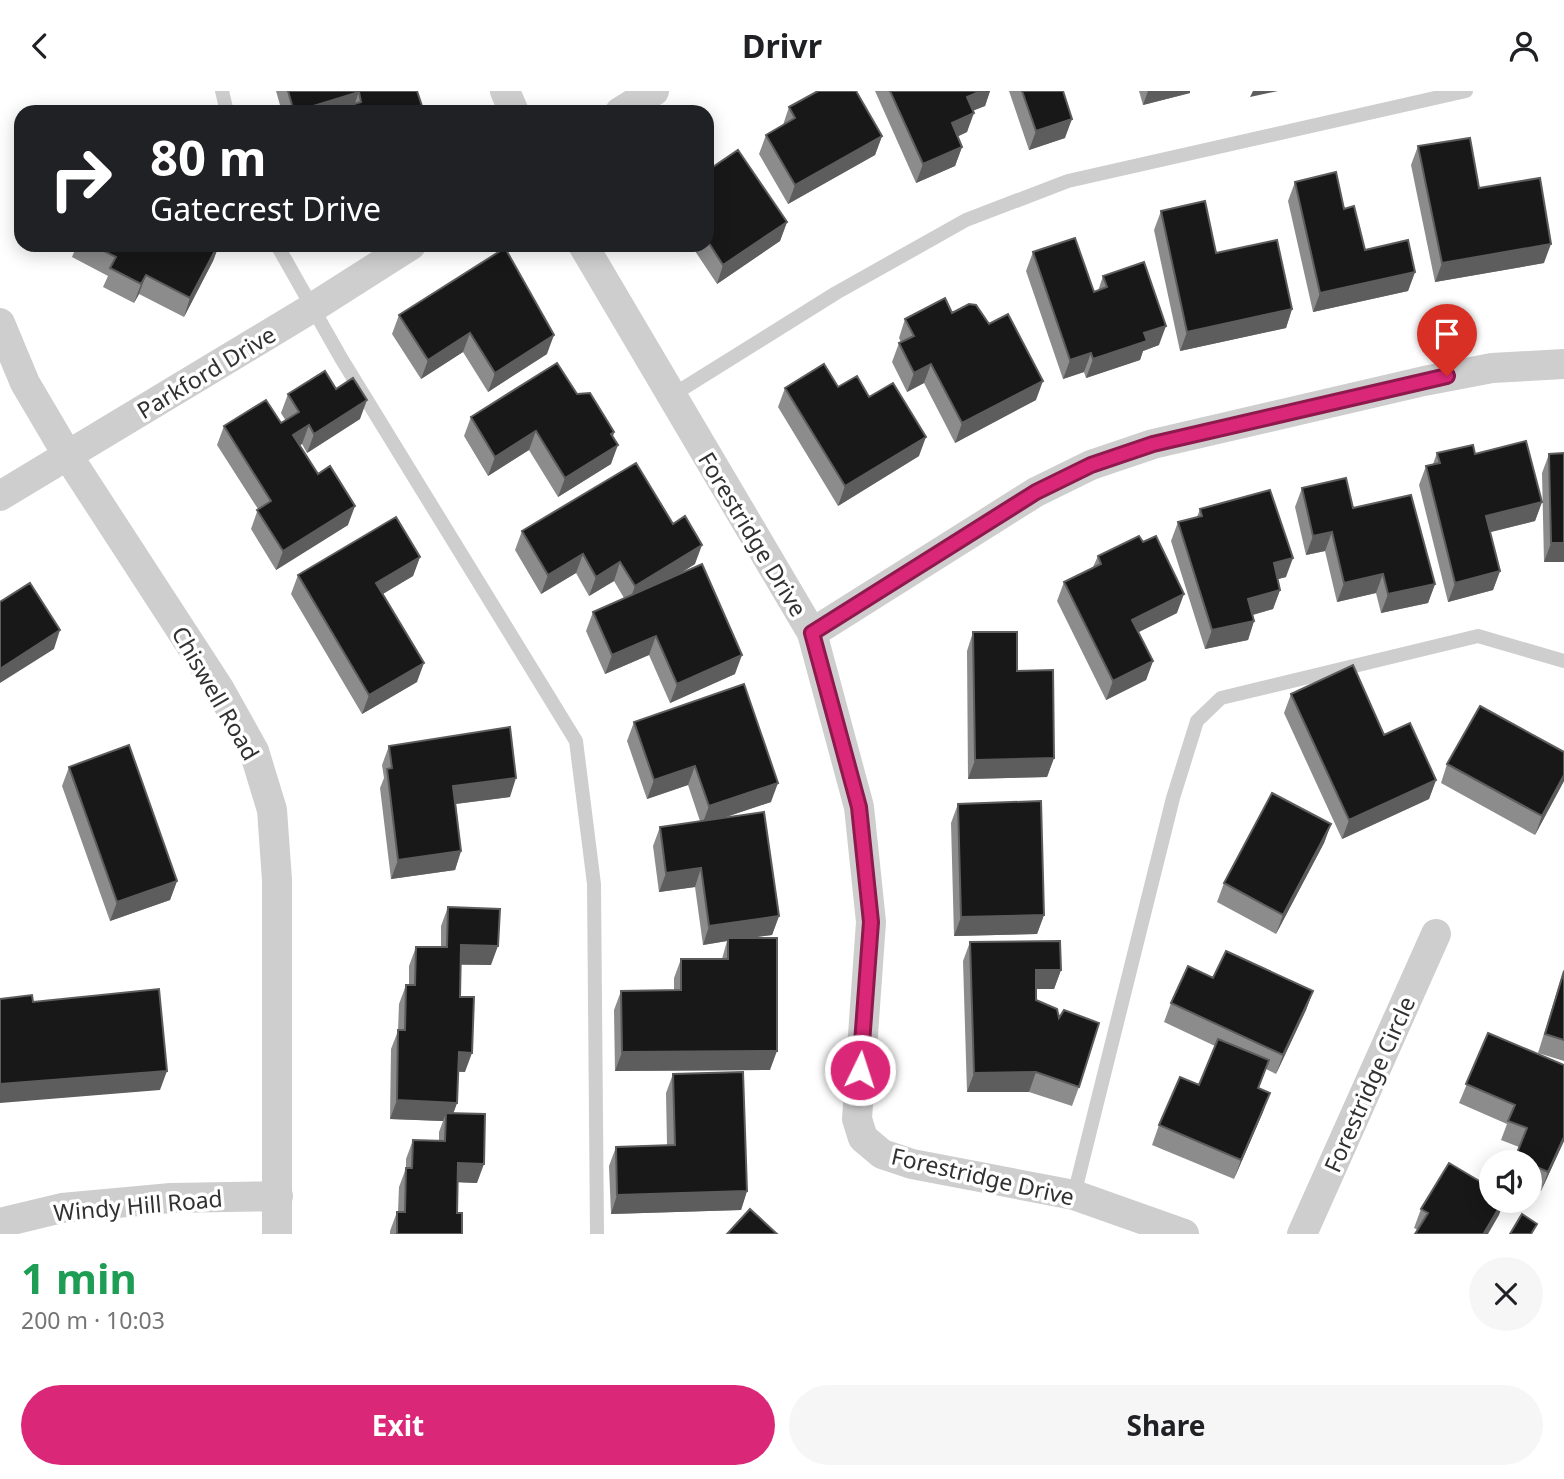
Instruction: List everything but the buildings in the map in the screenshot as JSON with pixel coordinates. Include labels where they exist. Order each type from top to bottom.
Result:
[{"type":"street","points":[[631,105],[654,91]]},
{"type":"street","name":"Parkford Drive","points":[[0,496],[400,252]]},
{"type":"street","name":"Forestridge Drive","points":[[587,252],[812,633],[859,807],[871,922],[857,1119],[863,1137],[882,1154],[912,1164],[1074,1195],[1184,1234]]},
{"type":"street","name":"Chiswell Road","points":[[0,323],[26,383],[68,456],[220,690],[254,751],[272,810],[278,880],[277,1234]]},
{"type":"street","points":[[812,633],[1036,492],[1091,465],[1153,444],[1424,381],[1492,367],[1564,364]]},
{"type":"street","name":"Forestridge Circle","points":[[1302,1234],[1436,935]]},
{"type":"street","name":"Windy Hill Road","points":[[0,1223],[62,1208],[171,1198],[278,1196]]},
{"type":"lane","points":[[671,396],[836,293],[966,220],[1068,181],[1466,91]]},
{"type":"lane","points":[[281,252],[312,308],[576,741],[594,884],[597,1234]]},
{"type":"lane","points":[[1074,1195],[1173,798],[1197,722],[1222,698],[1478,636],[1564,661]]},
{"type":"route","points":[[860,1070],[871,922],[859,807],[812,633],[1036,492],[1091,465],[1153,444],[1447,376]]}]
